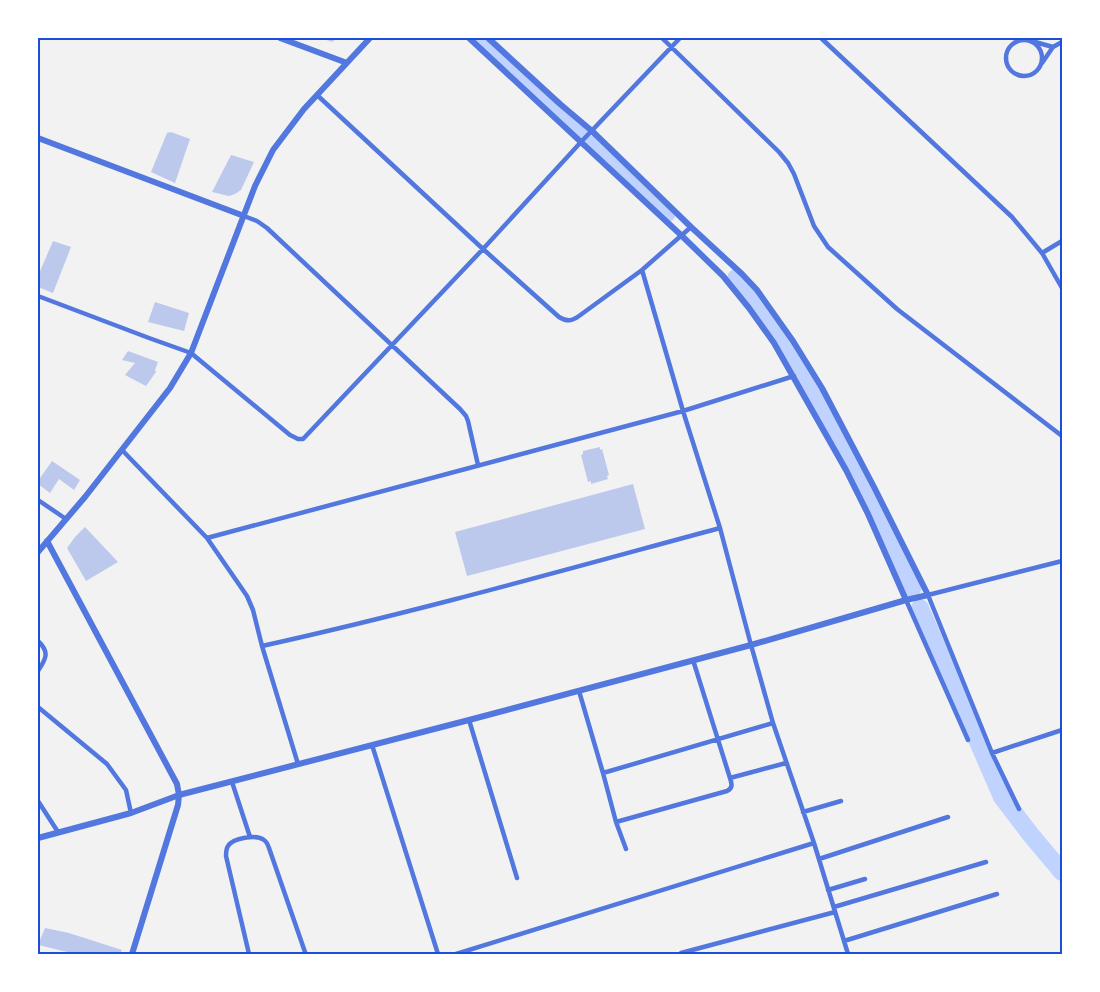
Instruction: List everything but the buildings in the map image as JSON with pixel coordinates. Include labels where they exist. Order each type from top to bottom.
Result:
[{"type":"street","points":[[280,38],[347,63]]},
{"type":"street","points":[[38,552],[122,450],[182,371],[255,186],[273,150],[317,94],[370,38]]},
{"type":"street","points":[[469,38],[582,141],[723,276],[774,343],[846,470],[868,514],[909,599],[968,740]]},
{"type":"street","points":[[488,38],[742,274],[757,290],[793,341],[822,388],[874,487],[1019,809]]},
{"type":"street","points":[[662,38],[788,163],[814,226],[828,247],[897,309],[1062,436]]},
{"type":"street","points":[[38,296],[191,353],[290,435],[303,439],[680,38]]},
{"type":"street","points":[[821,38],[1012,217],[1042,253],[1062,288]]},
{"type":"street","points":[[1010,38],[1011,45]]},
{"type":"street","points":[[1030,40],[1041,49],[1041,65]]},
{"type":"street","points":[[1053,47],[1030,40],[1016,41],[1011,45],[1006,61],[1016,75],[1028,76],[1038,70],[1053,47],[1062,42]]},
{"type":"street","points":[[317,94],[559,318],[569,321],[579,316],[642,270],[691,227]]},
{"type":"street","points":[[38,138],[257,221],[267,228],[460,409],[466,416],[478,465]]},
{"type":"street","points":[[1042,253],[1062,241]]},
{"type":"street","points":[[642,270],[720,528],[773,723],[814,843],[848,954]]},
{"type":"street","points":[[207,538],[683,411],[794,376]]},
{"type":"street","points":[[122,450],[207,538],[247,596],[298,764]]},
{"type":"street","points":[[38,500],[66,519]]},
{"type":"street","points":[[262,646],[462,597],[720,528]]},
{"type":"street","points":[[47,541],[177,784],[178,805],[132,954]]},
{"type":"street","points":[[38,838],[131,813],[179,795],[751,645],[909,599],[1062,561]]},
{"type":"street","points":[[38,641],[46,652],[46,658],[38,670]]},
{"type":"street","points":[[616,822],[731,788],[730,778],[693,660]]},
{"type":"street","points":[[579,691],[616,822],[626,849]]},
{"type":"street","points":[[38,707],[107,764],[126,790],[131,813]]},
{"type":"street","points":[[469,720],[518,878]]},
{"type":"street","points":[[603,773],[773,723]]},
{"type":"street","points":[[992,753],[1062,730]]},
{"type":"street","points":[[372,746],[438,954]]},
{"type":"street","points":[[730,778],[786,763]]},
{"type":"street","points":[[232,782],[250,837]]},
{"type":"street","points":[[38,801],[58,832]]},
{"type":"street","points":[[803,812],[841,801]]},
{"type":"street","points":[[819,859],[948,818]]},
{"type":"street","points":[[249,954],[226,851],[233,841],[250,837],[263,839],[269,848],[305,952]]},
{"type":"street","points":[[456,954],[814,843]]},
{"type":"street","points":[[681,953],[834,910],[986,862]]},
{"type":"street","points":[[828,890],[865,879]]},
{"type":"street","points":[[844,941],[996,894]]},
{"type":"waterway","points":[[480,38],[579,130]]},
{"type":"waterway","points":[[594,144],[667,213]]},
{"type":"waterway","points":[[736,278],[763,310],[809,382],[862,482],[912,589]]},
{"type":"waterway","points":[[920,608],[1002,797],[1062,872]]}]
